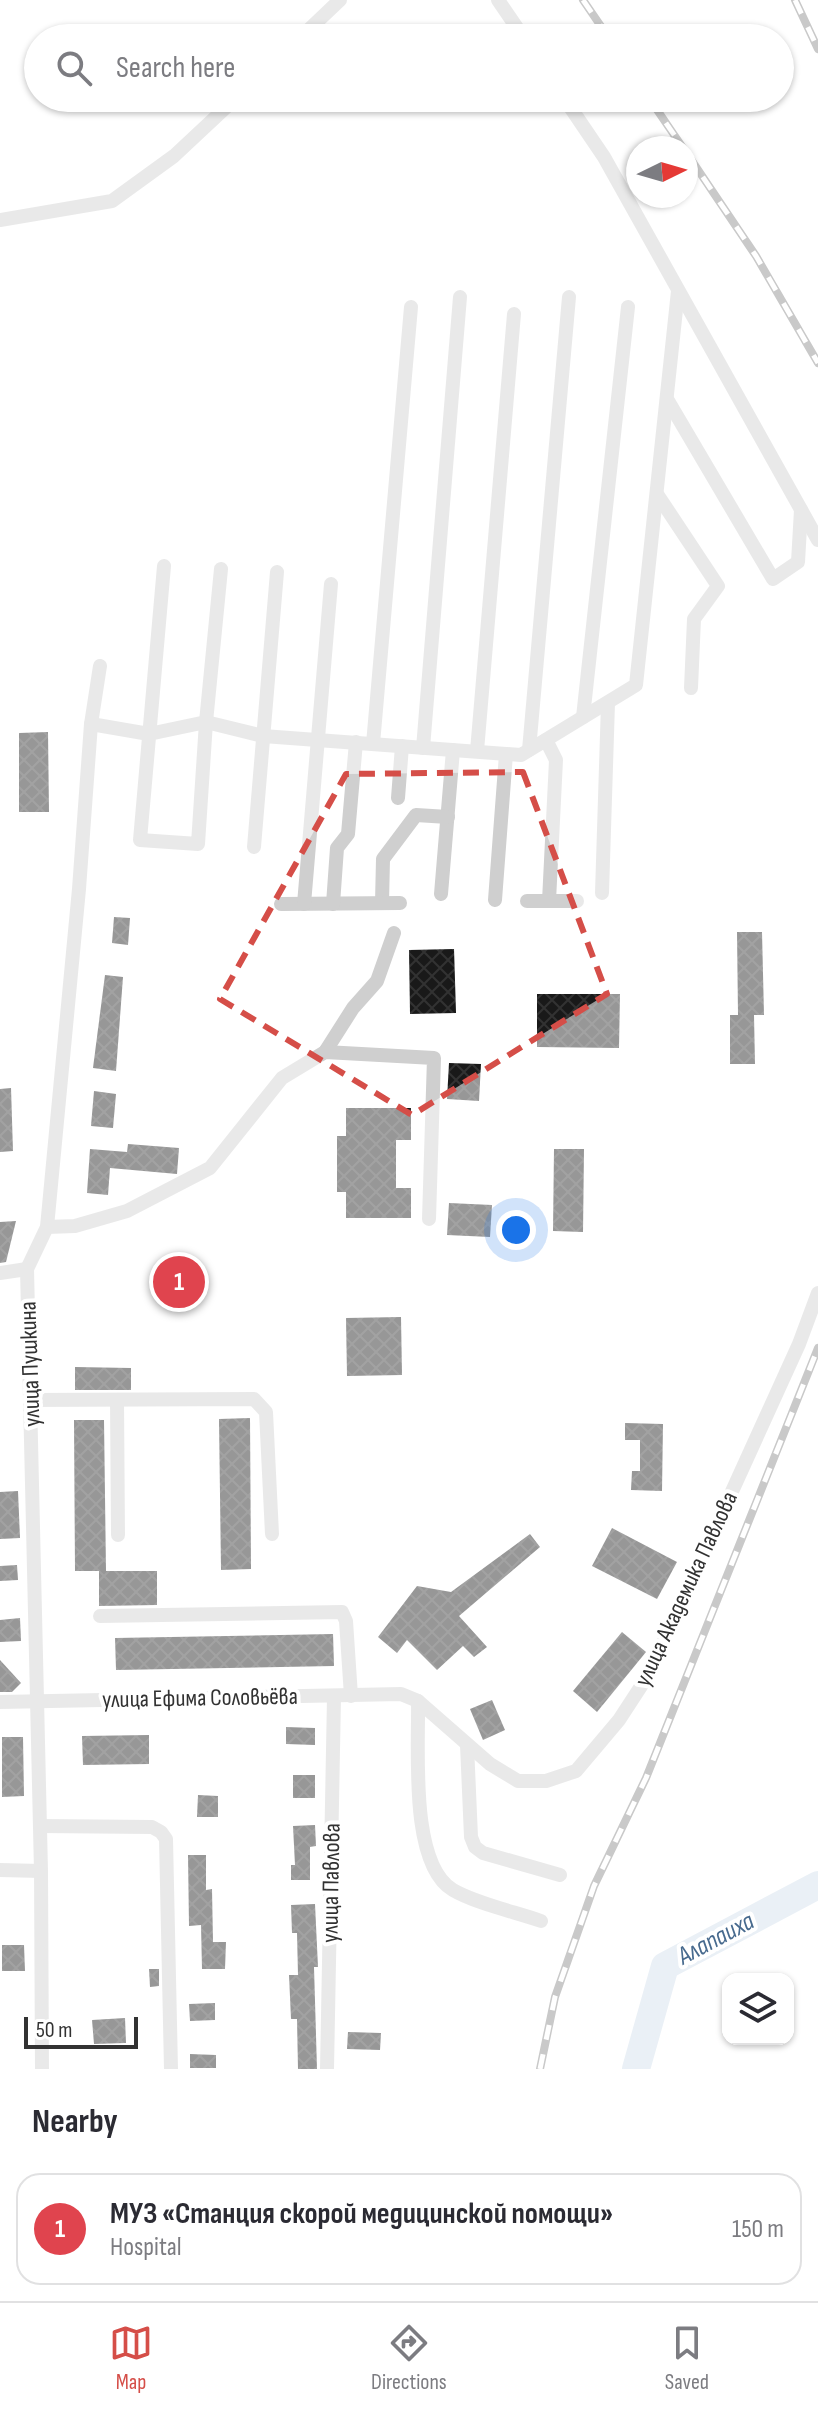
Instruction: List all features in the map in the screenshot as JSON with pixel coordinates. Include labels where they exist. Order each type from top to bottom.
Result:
[{"type":"street","points":[[315,24],[340,0]]},
{"type":"street","points":[[498,0],[514,24]]},
{"type":"street","points":[[0,220],[112,201],[174,156],[221,112]]},
{"type":"street","points":[[573,112],[604,157],[818,540]]},
{"type":"street","points":[[91,724],[149,734],[206,722],[263,736],[521,755],[636,685],[678,291]]},
{"type":"street","points":[[423,748],[460,297]]},
{"type":"street","points":[[529,750],[569,297]]},
{"type":"street","points":[[373,744],[411,307]]},
{"type":"street","points":[[583,717],[628,307]]},
{"type":"street","points":[[477,751],[514,314]]},
{"type":"street","points":[[667,399],[773,579],[798,562],[801,509]]},
{"type":"street","points":[[657,494],[718,586],[694,619],[691,688]]},
{"type":"street","points":[[164,566],[140,840],[198,844],[221,569]]},
{"type":"street","points":[[254,847],[277,572]]},
{"type":"street","points":[[304,904],[331,584]]},
{"type":"street","name":"улица Пушкина","points":[[42,2069],[41,1871],[27,1269],[47,1227],[79,889],[91,724],[100,666]]},
{"type":"street","points":[[602,893],[608,703]]},
{"type":"street","points":[[546,740],[556,760],[549,901]]},
{"type":"street","points":[[333,904],[337,848],[348,834],[356,742]]},
{"type":"street","points":[[398,798],[402,746]]},
{"type":"street","points":[[441,894],[453,750]]},
{"type":"street","points":[[495,900],[506,754]]},
{"type":"street","points":[[382,903],[383,859],[399,837],[416,815],[448,817]]},
{"type":"street","points":[[527,901],[577,901]]},
{"type":"street","points":[[281,904],[400,903]]},
{"type":"street","points":[[47,1227],[75,1226],[127,1211],[210,1168],[282,1078],[325,1052],[353,1008],[377,981],[394,933]]},
{"type":"street","points":[[325,1052],[434,1058],[429,1219]]},
{"type":"street","points":[[0,1273],[27,1269]]},
{"type":"street","name":"улица Академика Павлова","points":[[401,1694],[418,1701],[490,1764],[518,1781],[546,1781],[576,1771],[619,1720],[649,1674],[799,1344],[818,1293]]},
{"type":"street","points":[[32,1400],[254,1399],[266,1412],[272,1534]]},
{"type":"street","points":[[117,1401],[118,1535]]},
{"type":"street","points":[[100,1616],[342,1612],[346,1621],[351,1696]]},
{"type":"street","name":"улица Ефима Соловьёва","points":[[0,1702],[401,1694]]},
{"type":"street","name":"улица Павлова","points":[[327,2069],[334,1697]]},
{"type":"street","points":[[418,1701],[422,1829],[426,1853],[437,1878],[454,1890],[541,1921]]},
{"type":"street","points":[[467,1745],[471,1837],[475,1847],[483,1853],[560,1875]]},
{"type":"street","points":[[40,1826],[152,1827],[166,1839],[171,2069]]},
{"type":"street","points":[[0,1870],[41,1871]]},
{"type":"highlighted area","points":[[523,772],[607,994],[412,1115],[220,999],[346,774]]},
{"type":"building","points":[[48,732],[49,812],[19,812],[19,733]]},
{"type":"building","points":[[114,917],[130,918],[128,945],[112,943]]},
{"type":"building","points":[[737,932],[762,932],[764,1015],[754,1015],[755,1064],[730,1064],[730,1015],[738,1015]]},
{"type":"building","points":[[454,949],[456,1013],[410,1014],[409,950]]},
{"type":"building","points":[[105,975],[123,977],[116,1071],[93,1068]]},
{"type":"building","points":[[537,994],[620,994],[619,1048],[537,1047]]},
{"type":"building","points":[[449,1063],[481,1064],[479,1101],[447,1099]]},
{"type":"building","points":[[11,1088],[13,1151],[0,1152],[0,1089]]},
{"type":"building","points":[[94,1091],[116,1094],[113,1128],[91,1126]]},
{"type":"building","points":[[346,1108],[411,1108],[411,1140],[396,1140],[396,1188],[411,1188],[411,1218],[346,1218],[346,1192],[337,1192],[337,1136],[346,1136]]},
{"type":"building","points":[[128,1144],[179,1148],[177,1174],[110,1168],[108,1195],[87,1193],[90,1149],[127,1152]]},
{"type":"building","points":[[554,1149],[584,1149],[583,1232],[553,1231]]},
{"type":"building","points":[[449,1203],[492,1205],[490,1237],[447,1235]]},
{"type":"building","points":[[16,1221],[6,1262],[0,1263],[0,1222]]},
{"type":"building","points":[[401,1317],[402,1375],[347,1376],[346,1318]]},
{"type":"building","points":[[75,1367],[131,1368],[131,1390],[75,1390]]},
{"type":"building","points":[[250,1418],[251,1569],[221,1570],[219,1419]]},
{"type":"building","points":[[74,1420],[104,1420],[106,1571],[157,1571],[157,1605],[99,1606],[99,1571],[75,1571]]},
{"type":"building","points":[[625,1423],[663,1424],[662,1491],[631,1490],[632,1471],[640,1471],[640,1440],[625,1440]]},
{"type":"building","points":[[18,1491],[20,1538],[0,1539],[0,1492]]},
{"type":"building","points":[[612,1528],[677,1562],[657,1599],[592,1566]]},
{"type":"building","points":[[530,1534],[540,1547],[459,1616],[487,1647],[474,1657],[463,1646],[437,1670],[407,1640],[397,1653],[378,1637],[417,1586],[451,1592]]},
{"type":"building","points":[[17,1565],[18,1580],[0,1581],[0,1566]]},
{"type":"building","points":[[20,1618],[21,1641],[0,1642],[0,1620]]},
{"type":"building","points":[[622,1632],[646,1652],[597,1712],[573,1691]]},
{"type":"building","points":[[333,1634],[334,1666],[116,1670],[115,1638]]},
{"type":"building","points":[[0,1660],[21,1683],[12,1692],[0,1692]]},
{"type":"building","points":[[492,1700],[505,1730],[483,1740],[470,1709]]},
{"type":"building","points":[[286,1727],[315,1728],[315,1745],[286,1744]]},
{"type":"building","points":[[149,1735],[149,1764],[83,1765],[82,1736]]},
{"type":"building","points":[[2,1737],[23,1737],[24,1796],[2,1797]]},
{"type":"building","points":[[293,1775],[315,1775],[315,1798],[293,1798]]},
{"type":"building","points":[[198,1795],[218,1796],[218,1817],[197,1817]]},
{"type":"building","points":[[315,1825],[316,1846],[310,1847],[310,1880],[291,1880],[291,1865],[295,1865],[293,1826]]},
{"type":"building","points":[[188,1855],[206,1855],[206,1890],[212,1889],[213,1942],[226,1942],[225,1969],[202,1969],[201,1925],[189,1926]]},
{"type":"building","points":[[315,1904],[317,2069],[298,2069],[297,2019],[291,2019],[289,1975],[298,1975],[297,1933],[292,1933],[291,1905]]},
{"type":"building","points":[[2,1945],[24,1945],[25,1971],[2,1971]]},
{"type":"building","points":[[149,1969],[159,1969],[159,1986],[150,1987]]},
{"type":"building","points":[[215,2003],[215,2020],[190,2021],[189,2004]]},
{"type":"building","points":[[125,2018],[126,2043],[94,2044],[92,2020]]},
{"type":"building","points":[[348,2032],[381,2033],[380,2050],[347,2049]]},
{"type":"building","points":[[190,2054],[216,2055],[216,2068],[190,2068]]},
{"type":"waterway","name":"Алапаиха","points":[[636,2069],[665,1966],[818,1885]]},
{"type":"railway","points":[[583,0],[599,24]]},
{"type":"railway","points":[[795,0],[818,49]]},
{"type":"railway","points":[[659,112],[675,136]]},
{"type":"railway","points":[[698,170],[756,256],[818,363]]},
{"type":"railway","points":[[540,2069],[555,1997],[594,1886],[646,1778],[818,1348]]},
{"type":"place","name":"МУЗ «Станция скорой медицинской помощи»","points":[[179,1282]]}]
